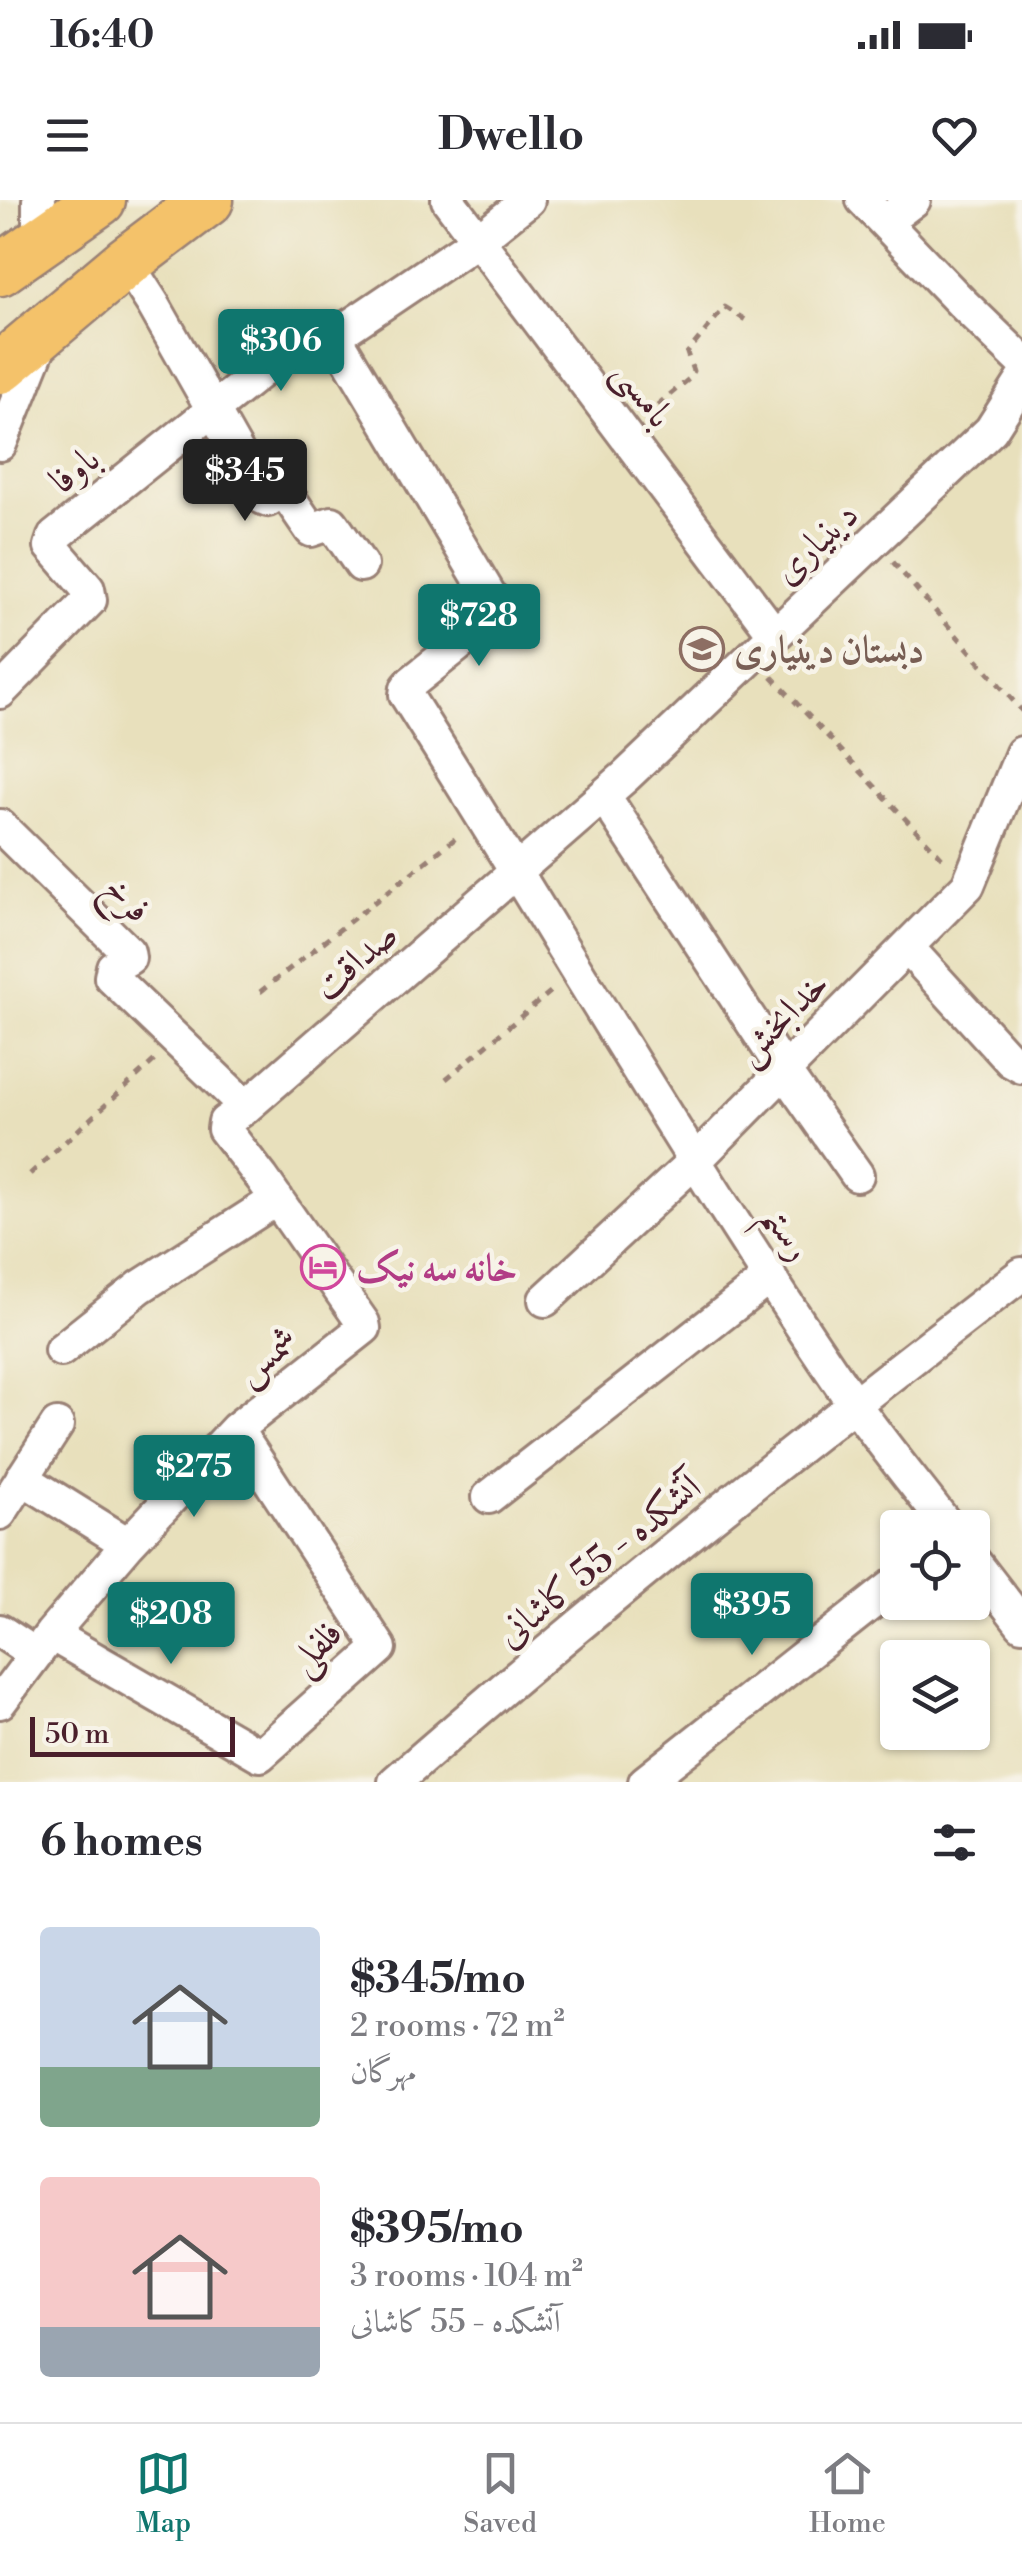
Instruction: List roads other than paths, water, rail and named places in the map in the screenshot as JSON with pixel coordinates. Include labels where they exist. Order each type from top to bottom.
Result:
[{"type":"main road","points":[[26,238],[100,200]]},
{"type":"main road","points":[[0,368],[126,262],[208,200]]},
{"type":"street","name":"بامسی","points":[[448,200],[624,433],[764,646]]},
{"type":"street","points":[[212,408],[304,338],[335,336],[479,240],[528,200]]},
{"type":"street","points":[[914,200],[874,211],[1022,361]]},
{"type":"street","points":[[126,262],[263,498],[268,500],[284,492],[311,530],[332,523],[361,564]]},
{"type":"street","points":[[0,444],[46,329]]},
{"type":"street","name":"رستم","points":[[335,336],[496,611],[412,682],[406,694],[694,1162],[854,1404],[934,1510]]},
{"type":"street","name":"دینیاری","points":[[516,872],[604,796],[991,430],[1022,381]]},
{"type":"street","name":"باوفا","points":[[0,692],[90,600],[88,589],[52,546],[54,537],[212,408]]},
{"type":"street","name":"خدابخش","points":[[544,1300],[694,1162],[968,885],[1022,753]]},
{"type":"street","points":[[604,796],[784,1072],[857,1176]]},
{"type":"street","name":"فرخ","points":[[0,826],[128,952],[129,958],[112,968],[111,976],[246,1108]]},
{"type":"street","name":"صداقت","points":[[246,1108],[516,872]]},
{"type":"street","points":[[906,947],[1011,1061],[1022,1067]]},
{"type":"street","name":"شمس","points":[[0,1702],[43,1644],[128,1544],[236,1430],[364,1328],[277,1199],[224,1129],[226,1122],[246,1108]]},
{"type":"street","points":[[61,1350],[140,1287],[277,1199]]},
{"type":"street","name":"آتشکده - 55 کاشانی","points":[[395,1782],[487,1701],[854,1404],[1022,1274]]},
{"type":"street","points":[[489,1496],[770,1277]]},
{"type":"street","points":[[0,1513],[57,1425]]},
{"type":"street","name":"فلفلی","points":[[43,1644],[260,1755],[380,1648],[236,1430]]},
{"type":"street","points":[[22,1478],[128,1544]]},
{"type":"street","points":[[990,1582],[1022,1624]]},
{"type":"street","points":[[644,1782],[880,1596]]},
{"type":"street","points":[[0,1630],[43,1644]]},
{"type":"place","name":"دبستان دینیاری","points":[[702,649]]},
{"type":"place","name":"خانه سه نیک","points":[[323,1267]]}]
